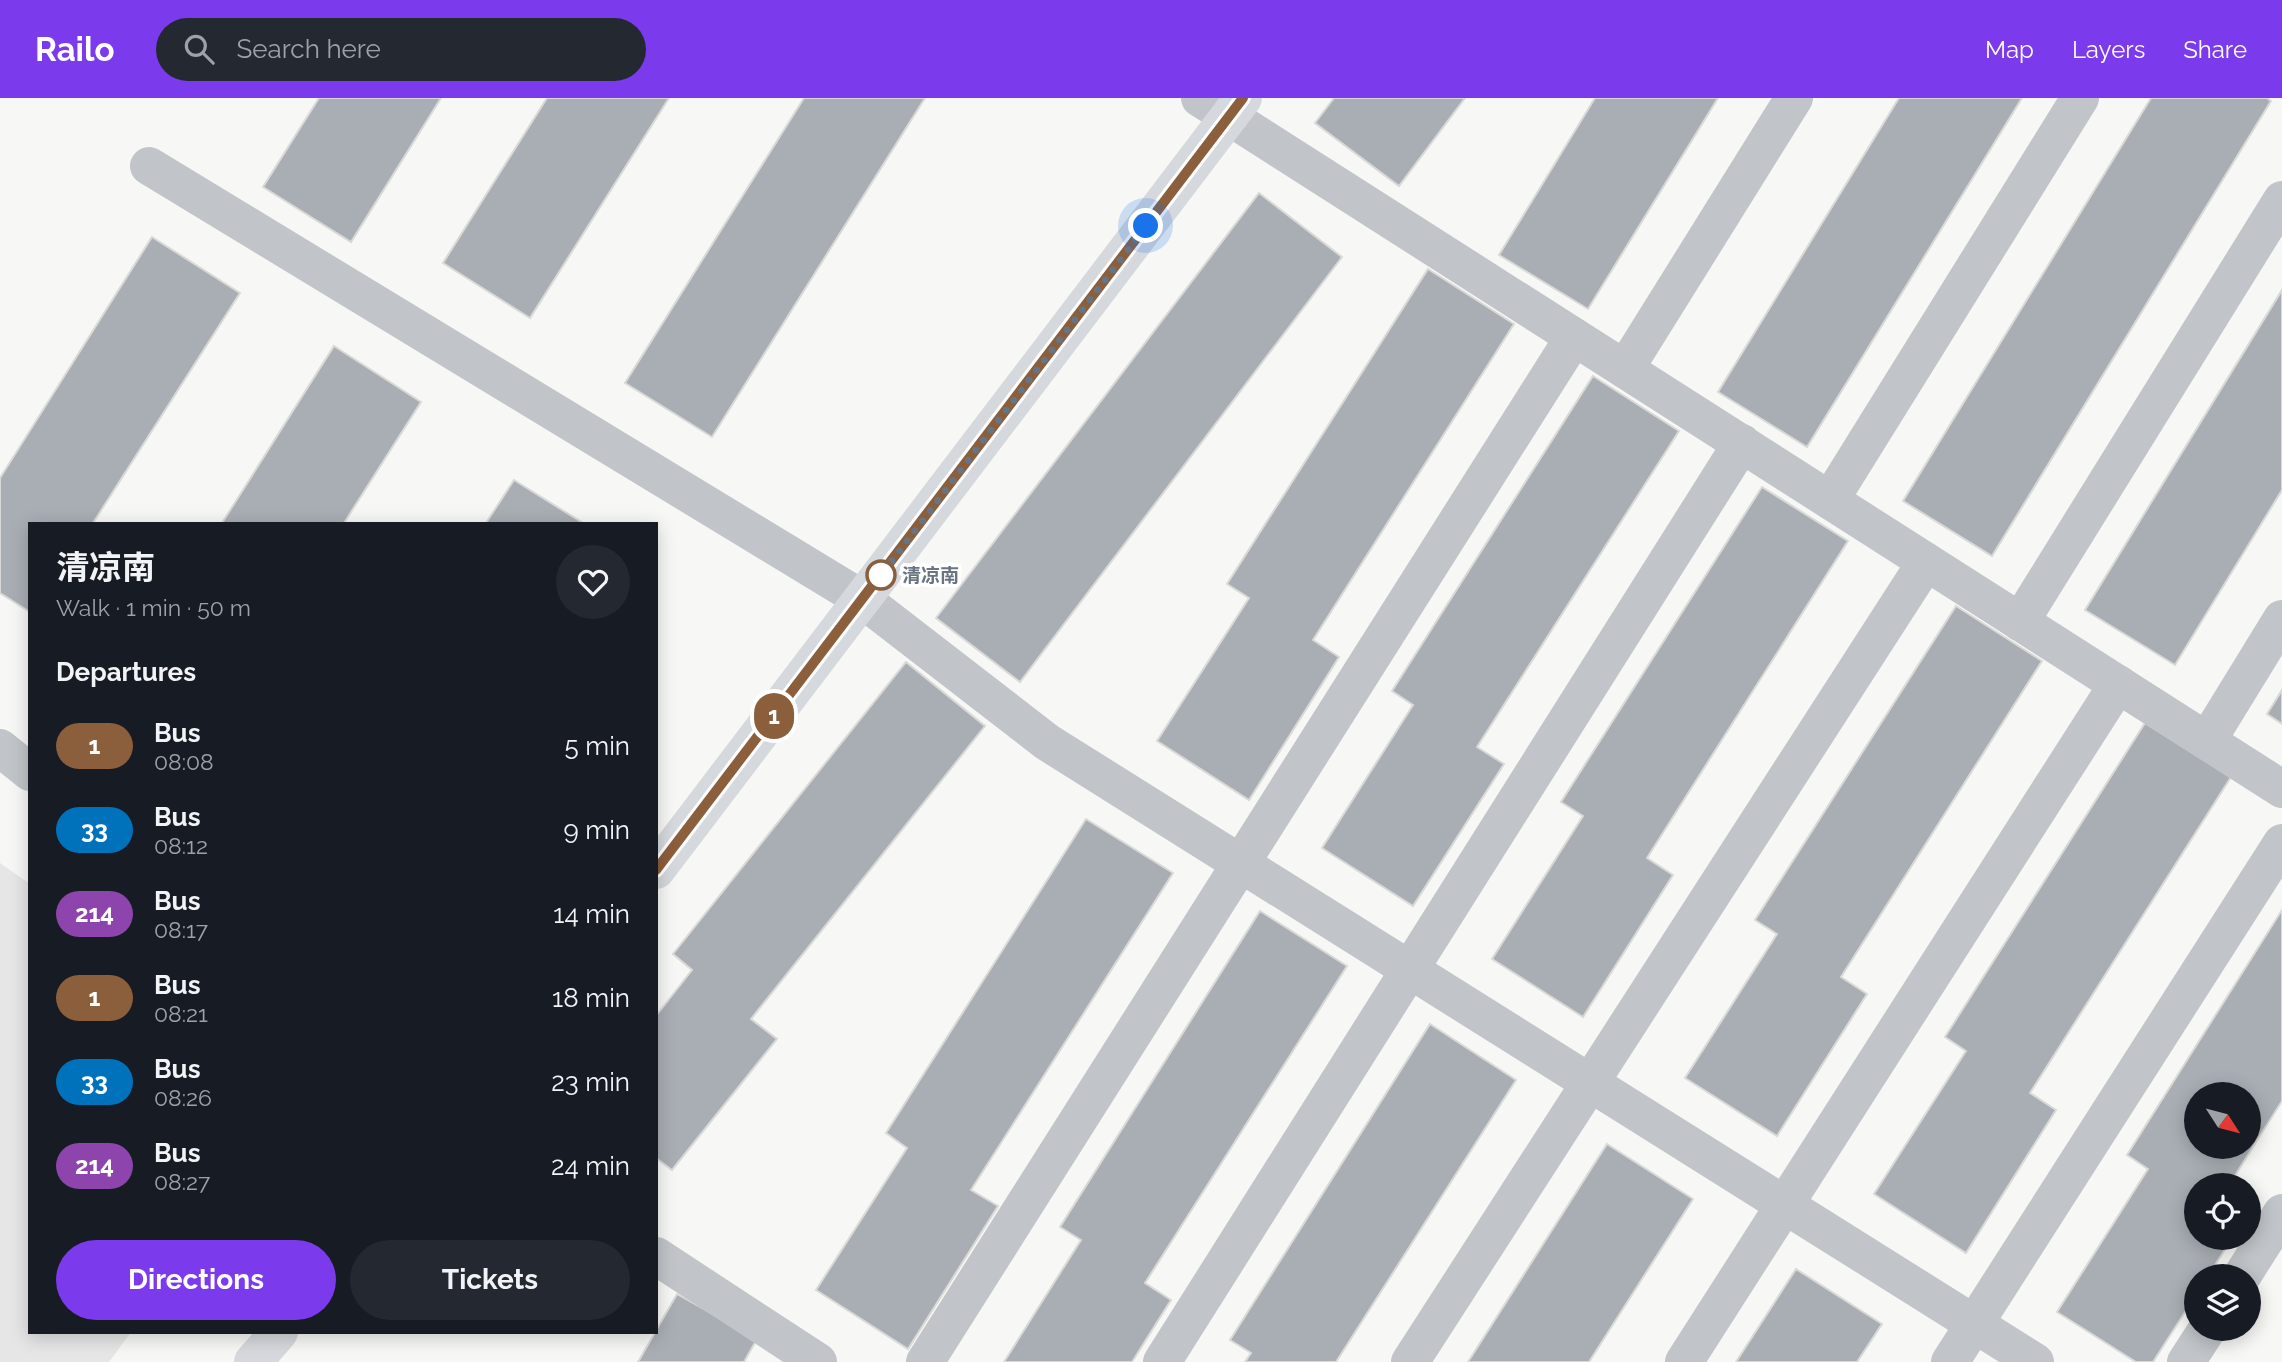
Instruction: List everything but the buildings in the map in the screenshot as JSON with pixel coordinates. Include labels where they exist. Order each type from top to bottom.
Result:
[{"type":"main road","points":[[658,867],[862,599],[1224,104]]},
{"type":"main road","points":[[253,1362],[277,1334]]},
{"type":"street","points":[[1625,369],[1794,98]]},
{"type":"street","points":[[1830,500],[2080,98]]},
{"type":"street","points":[[1224,104],[1574,337],[2282,789]]},
{"type":"street","points":[[149,166],[862,599],[1047,742],[2035,1362]]},
{"type":"street","points":[[2020,622],[2282,200]]},
{"type":"street","points":[[925,1362],[1574,337]]},
{"type":"street","points":[[1162,1362],[1742,443]]},
{"type":"street","points":[[1410,1362],[1927,562]]},
{"type":"street","points":[[2207,741],[2282,619]]},
{"type":"street","points":[[1684,1362],[2118,684]]},
{"type":"street","points":[[0,748],[28,770]]},
{"type":"street","points":[[1950,1362],[2282,843]]},
{"type":"street","points":[[2250,1264],[2282,1213]]},
{"type":"street","points":[[658,1257],[818,1362]]},
{"type":"street","points":[[2186,1362],[2200,1341]]},
{"type":"shaded area","points":[[0,863],[28,883],[28,1334],[130,1334],[109,1362],[0,1362]]},
{"type":"bus line","name":"1","points":[[658,867],[1243,98]]},
{"type":"place","name":"清凉南","points":[[881,575]]},
{"type":"route","points":[[881,575],[879,578],[1146,226]]}]
